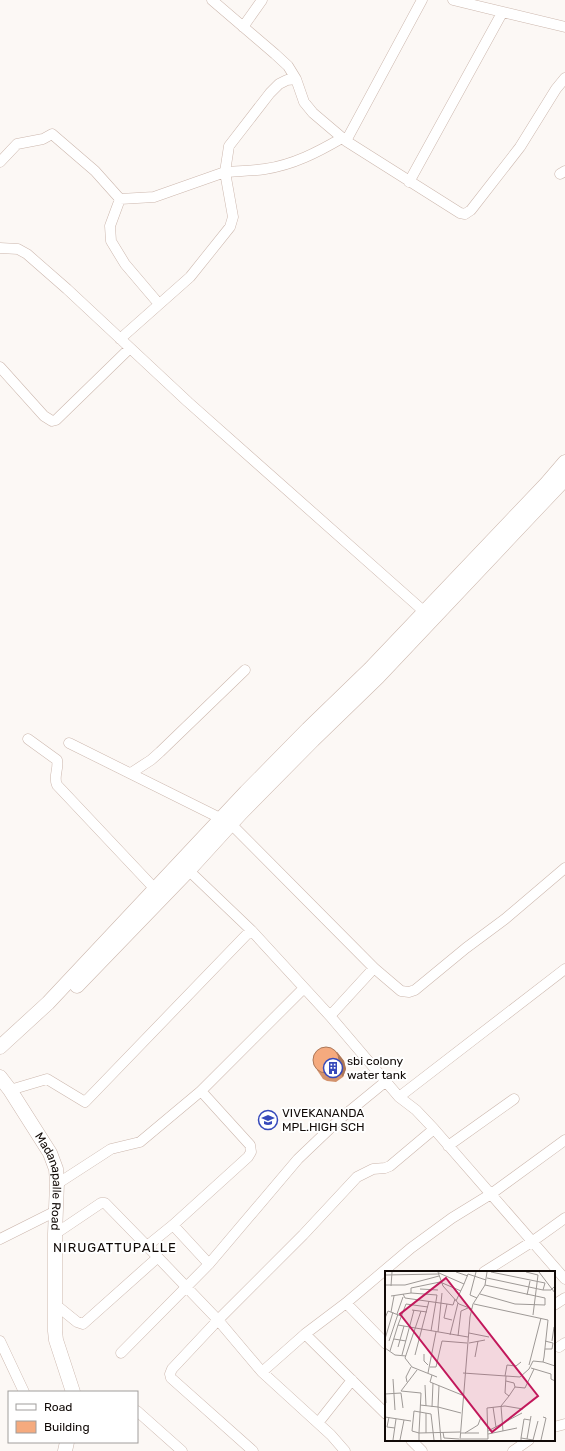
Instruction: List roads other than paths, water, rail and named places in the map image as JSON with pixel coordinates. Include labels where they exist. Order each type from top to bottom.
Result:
[{"type":"main road","points":[[0,1058],[56,1008],[184,866],[227,821],[378,677],[428,616],[565,462]]},
{"type":"main road","points":[[428,616],[565,479]]},
{"type":"main road","points":[[0,1046],[48,1003],[155,889],[184,866]]},
{"type":"main road","name":"Madanapalle Road","points":[[0,1077],[10,1090],[50,1153],[56,1169],[56,1340],[73,1391]]},
{"type":"street","points":[[212,0],[288,66],[296,79],[304,102],[313,113],[344,140],[460,213],[465,214],[471,210],[520,147],[556,89],[565,78]]},
{"type":"street","points":[[243,27],[262,0]]},
{"type":"street","points":[[120,199],[154,197],[225,172],[265,169],[286,164],[304,158],[344,140],[374,92],[384,69],[422,0]]},
{"type":"street","points":[[453,0],[565,27]]},
{"type":"street","points":[[409,182],[502,13]]},
{"type":"street","points":[[120,339],[190,277],[230,227],[232,217],[225,172],[229,146],[270,93],[279,84],[287,80],[296,79]]},
{"type":"street","points":[[0,162],[17,144],[43,139],[52,134],[95,171],[120,199]]},
{"type":"street","points":[[120,199],[110,226],[111,241],[125,264],[159,304]]},
{"type":"street","points":[[0,248],[18,250],[27,254],[188,402],[428,616]]},
{"type":"street","points":[[0,367],[44,416],[52,421],[56,420],[130,348]]},
{"type":"street","points":[[131,773],[151,760],[160,752],[245,670]]},
{"type":"street","points":[[28,739],[58,760],[55,778],[57,785],[155,889]]},
{"type":"street","points":[[69,743],[227,821],[374,968],[401,991],[409,992],[415,990],[466,948],[505,919],[565,868]]},
{"type":"street","points":[[184,866],[251,930],[330,1016],[385,1082],[399,1097],[416,1110],[434,1129],[565,1279]]},
{"type":"street","points":[[10,1090],[47,1079],[85,1102],[251,930]]},
{"type":"street","points":[[330,1016],[374,968]]},
{"type":"street","points":[[399,1097],[565,969]]},
{"type":"street","points":[[57,1184],[110,1149],[140,1142],[201,1091],[304,988]]},
{"type":"street","points":[[121,1354],[209,1264],[298,1159],[341,1118],[385,1082]]},
{"type":"street","points":[[146,1246],[173,1225],[248,1157],[251,1152],[250,1145],[201,1091]]},
{"type":"street","points":[[448,1146],[514,1099]]},
{"type":"street","points":[[253,1451],[171,1378],[170,1374],[172,1369],[218,1320],[303,1235],[357,1177],[373,1169],[390,1166],[434,1129]]},
{"type":"street","points":[[262,1372],[305,1334],[346,1303],[411,1248],[452,1218],[491,1194],[565,1140]]},
{"type":"street","points":[[55,1234],[101,1203],[106,1203],[157,1258],[187,1286],[262,1372],[318,1423],[345,1451]]},
{"type":"street","points":[[0,1239],[56,1212]]},
{"type":"street","points":[[486,1271],[533,1241],[565,1218]]},
{"type":"street","points":[[173,1225],[209,1264]]},
{"type":"street","points":[[56,1305],[77,1322],[83,1324],[157,1258]]},
{"type":"street","points":[[555,1304],[565,1298]]},
{"type":"street","points":[[346,1303],[385,1343]]},
{"type":"street","points":[[305,1334],[352,1380],[384,1408]]},
{"type":"street","points":[[0,1341],[24,1391]]},
{"type":"street","points":[[318,1423],[352,1380]]},
{"type":"street","points":[[138,1412],[182,1451]]},
{"type":"street","points":[[555,1426],[565,1424]]},
{"type":"street","points":[[412,1441],[422,1451]]},
{"type":"street","points":[[513,1451],[528,1441]]},
{"type":"place","name":"sbi colony water tank","points":[[333,1068]]},
{"type":"place","name":"VIVEKANANDA MPL.HIGH SCH","points":[[268,1120]]},
{"type":"district","name":"NIRUGATTUPALLE","points":[[115,1247]]}]
